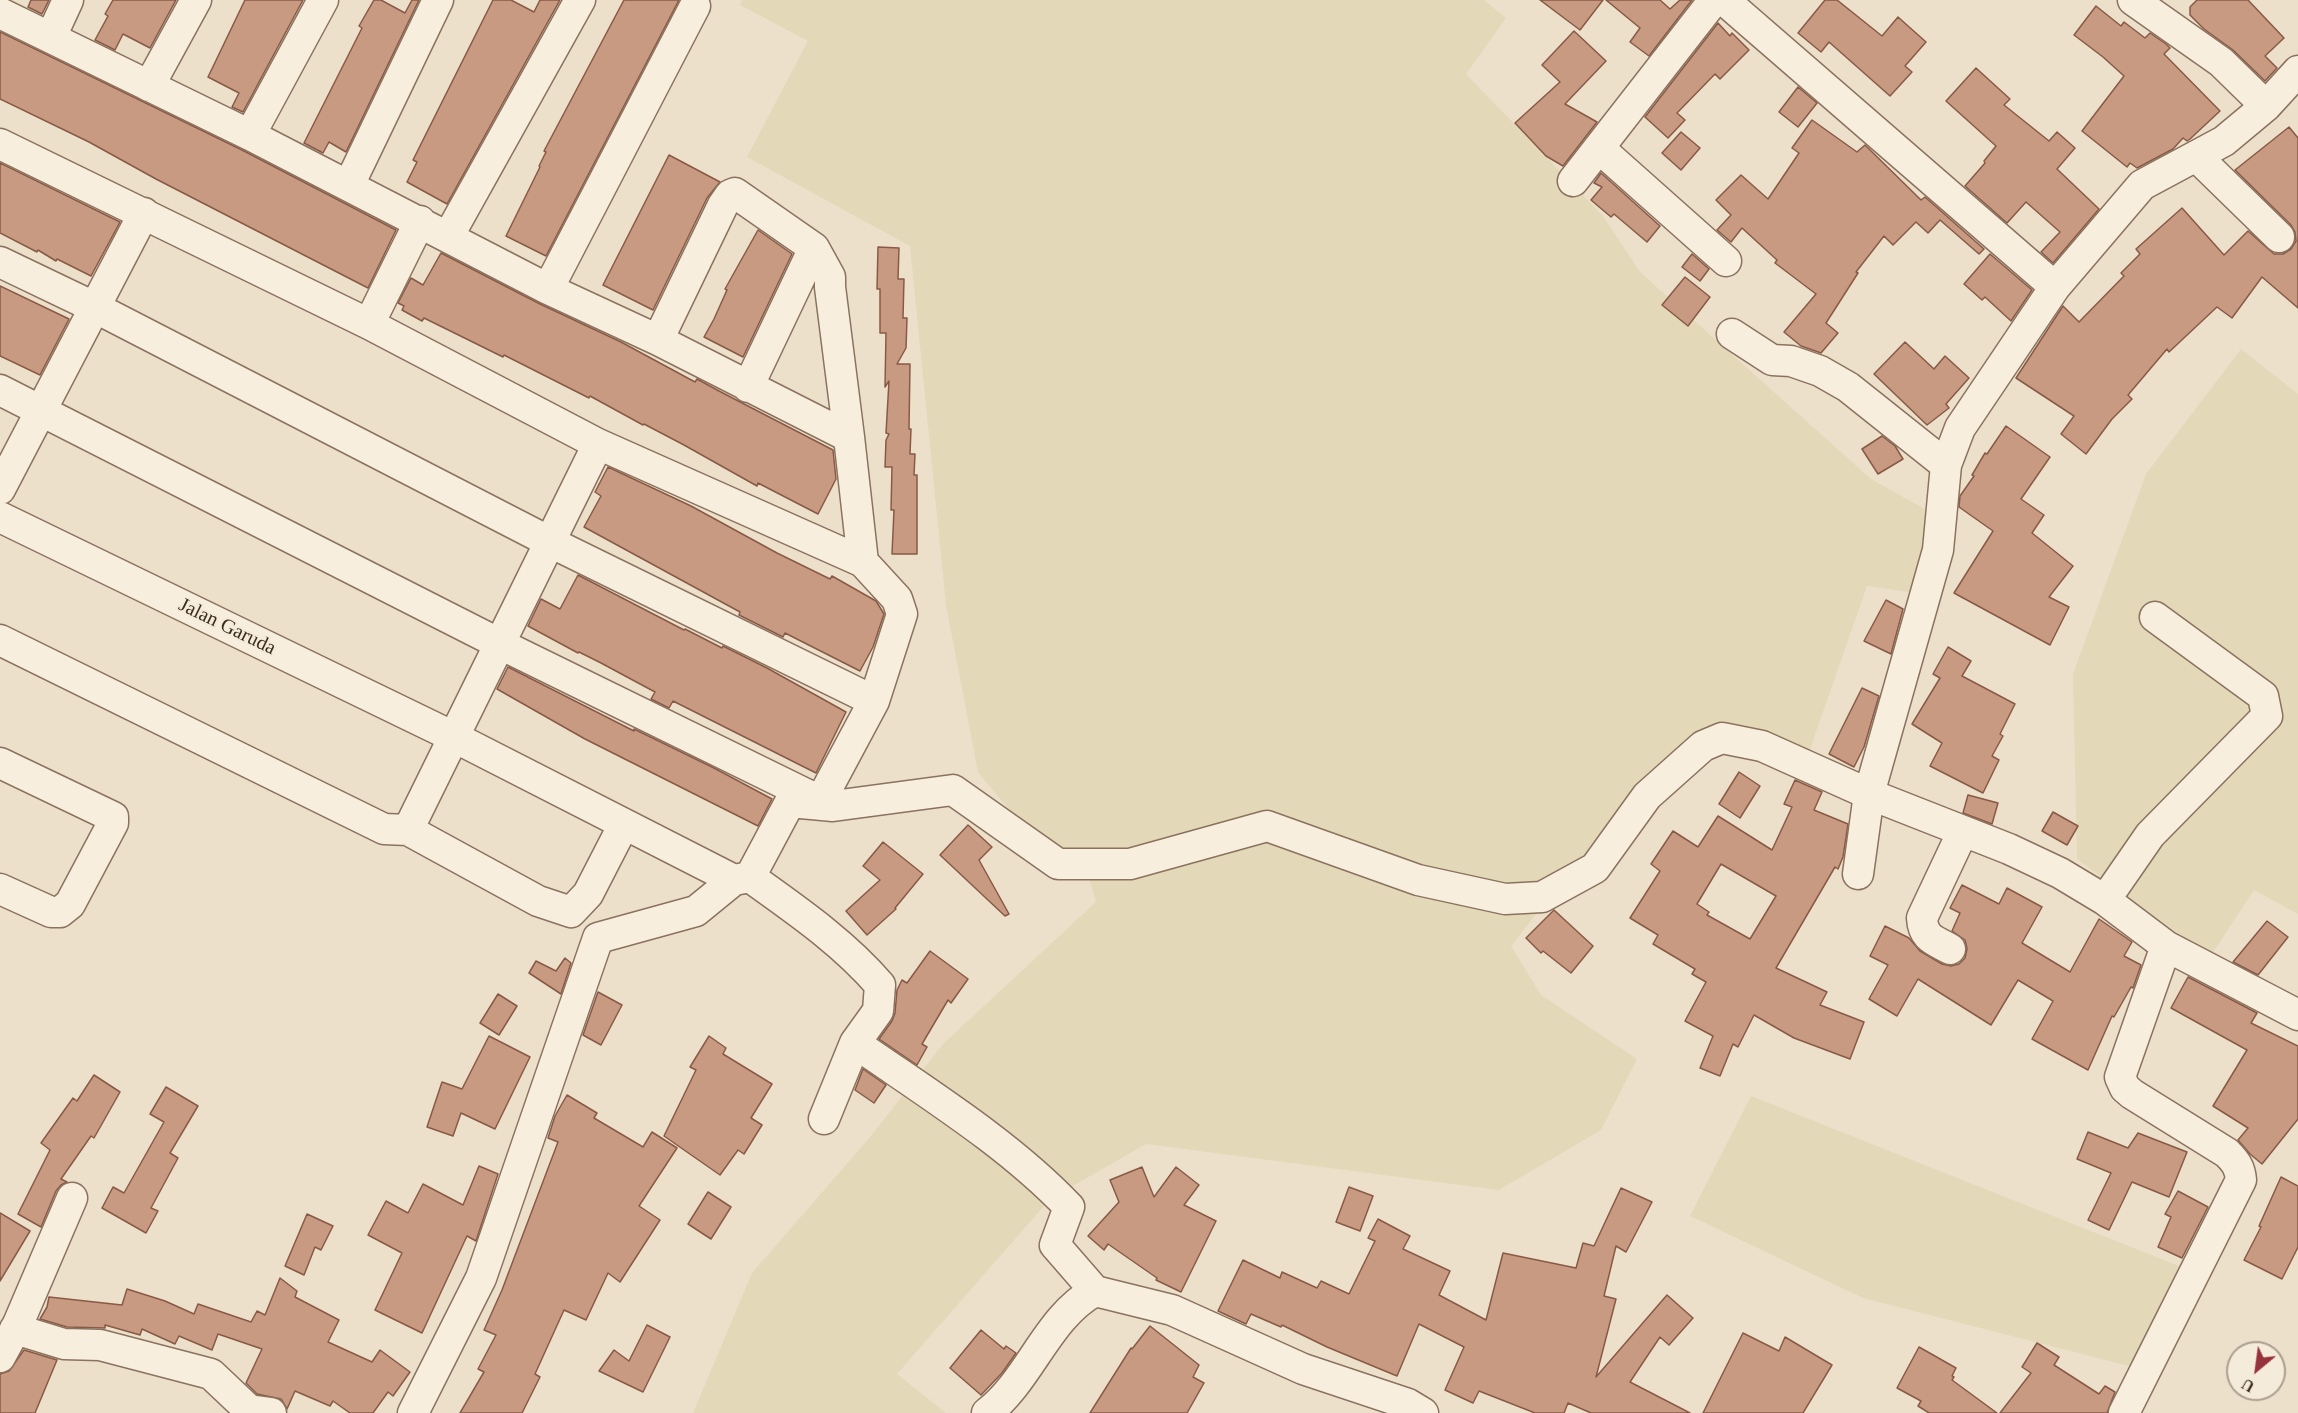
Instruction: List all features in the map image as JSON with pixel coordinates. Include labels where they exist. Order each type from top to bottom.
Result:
[{"type":"street","points":[[51,37],[68,0]]},
{"type":"street","points":[[149,86],[195,0]]},
{"type":"street","points":[[250,135],[323,0]]},
{"type":"street","points":[[349,185],[438,0]]},
{"type":"street","points":[[448,237],[580,0]]},
{"type":"street","points":[[1573,181],[1714,0]]},
{"type":"street","points":[[1724,0],[2055,287]]},
{"type":"street","points":[[2133,0],[2221,62],[2266,106]]},
{"type":"street","points":[[548,289],[698,2]]},
{"type":"street","points":[[0,13],[250,135],[548,289],[658,340],[849,437]]},
{"type":"street","points":[[1858,874],[1869,794],[1938,550],[1946,465],[1960,428],[2055,287],[2142,185],[2224,141],[2266,106],[2298,71]]},
{"type":"street","points":[[0,144],[369,324],[598,444],[863,562],[897,599],[902,614],[874,701],[823,803]]},
{"type":"street","points":[[1599,148],[1726,261]]},
{"type":"street","points":[[2196,156],[2279,237]]},
{"type":"street","points":[[658,340],[723,205],[730,195],[735,194],[814,248],[830,277],[863,562]]},
{"type":"street","points":[[0,489],[144,213]]},
{"type":"street","points":[[369,324],[420,221]]},
{"type":"street","points":[[748,387],[814,248]]},
{"type":"street","points":[[0,262],[96,308],[550,542],[874,701]]},
{"type":"street","points":[[1732,334],[1772,360],[1791,362],[1820,371],[1848,387],[1946,465]]},
{"type":"street","points":[[0,390],[500,644],[823,803]]},
{"type":"street","points":[[408,830],[598,444]]},
{"type":"street","name":"Jalan Garuda","points":[[0,517],[454,737],[624,824],[742,878],[821,928],[880,985],[878,1011],[855,1043]]},
{"type":"street","points":[[2105,900],[2150,835],[2267,716],[2263,696],[2155,617]]},
{"type":"street","points":[[0,640],[384,829],[408,830],[538,901],[571,912],[588,894],[624,824]]},
{"type":"street","points":[[414,1413],[481,1278],[598,938],[696,911],[742,878],[790,802],[823,803],[953,790],[1058,864],[1130,864],[1267,826],[1418,880],[1505,899],[1542,897],[1595,868],[1647,796],[1703,746],[1722,738],[1762,746],[1869,794],[2060,873],[2105,900],[2166,946],[2298,1015]]},
{"type":"street","points":[[0,763],[113,817],[113,823],[70,904],[60,912],[51,912],[0,889]]},
{"type":"street","points":[[1950,949],[1926,935],[1922,918],[1963,831]]},
{"type":"street","points":[[2124,1413],[2241,1180],[2241,1171],[2227,1153],[2132,1094],[2121,1082],[2120,1077],[2136,1027],[2166,946]]},
{"type":"street","points":[[824,1119],[855,1043],[958,1115],[1050,1186],[1069,1208],[1055,1245],[1095,1291],[1172,1310],[1303,1369],[1408,1404],[1423,1413]]},
{"type":"street","points":[[0,1357],[15,1329],[72,1198]]},
{"type":"street","points":[[987,1413],[1003,1401],[1068,1310],[1095,1291]]},
{"type":"street","points":[[15,1329],[64,1344],[100,1345],[211,1374],[256,1412]]},
{"type":"shaded area","points":[[742,0],[1484,0],[1506,18],[1466,74],[1603,216],[1640,272],[1871,479],[1932,513],[1915,593],[1867,586],[1809,752],[1721,734],[1552,894],[1511,946],[1541,995],[1637,1059],[1601,1130],[1499,1190],[1146,1144],[1050,1199],[897,1374],[946,1413],[693,1413],[752,1273],[871,1136],[943,1044],[1096,902],[1085,863],[1021,824],[978,772],[946,605],[910,246],[747,157],[808,41],[740,5]]},
{"type":"shaded area","points":[[2241,349],[2298,394],[2298,914],[2254,890],[2210,957],[2077,859],[2073,674],[2146,474]]},
{"type":"shaded area","points":[[1751,1096],[2194,1272],[2133,1367],[1863,1298],[1690,1216]]},
{"type":"building","points":[[31,0],[49,0],[42,14],[28,7]]},
{"type":"building","points":[[113,0],[176,0],[150,48],[123,34],[115,50],[95,40],[108,16],[105,14]]},
{"type":"building","points":[[245,0],[303,0],[243,112],[232,107],[239,93],[208,77]]},
{"type":"building","points":[[374,0],[381,0],[405,13],[412,0],[419,0],[346,152],[329,142],[323,153],[304,143],[362,28],[359,26]]},
{"type":"building","points":[[493,0],[511,0],[534,12],[540,0],[560,0],[447,204],[407,182],[417,162],[413,160]]},
{"type":"building","points":[[624,0],[679,0],[546,256],[506,236],[540,167],[546,152],[544,151]]},
{"type":"building","points":[[1540,0],[1603,0],[1580,30]]},
{"type":"building","points":[[1606,0],[1660,0],[1670,9],[1680,0],[1692,0],[1649,56],[1630,42],[1640,28]]},
{"type":"building","points":[[1825,0],[1837,0],[1882,36],[1898,17],[1926,42],[1905,66],[1912,72],[1890,96],[1829,42],[1821,52],[1798,33]]},
{"type":"building","points":[[2197,0],[2248,0],[2284,38],[2265,56],[2277,68],[2265,81],[2233,50],[2204,29],[2190,15],[2190,7]]},
{"type":"building","points":[[2096,6],[2121,26],[2124,22],[2145,38],[2150,33],[2166,44],[2170,48],[2164,54],[2220,111],[2190,139],[2187,141],[2183,138],[2173,149],[2137,168],[2130,163],[2127,167],[2082,131],[2124,76],[2074,35]]},
{"type":"building","points":[[1718,23],[1730,36],[1732,33],[1749,50],[1720,79],[1715,74],[1677,113],[1685,120],[1668,138],[1645,117]]},
{"type":"building","points":[[1574,31],[1606,61],[1565,104],[1597,122],[1563,166],[1546,156],[1515,123],[1560,82],[1542,65]]},
{"type":"building","points":[[0,32],[242,150],[396,230],[368,288],[89,142],[0,99]]},
{"type":"building","points":[[1976,68],[2010,99],[2004,105],[2049,141],[2057,132],[2075,148],[2057,169],[2099,209],[2053,263],[2041,252],[2060,232],[2026,202],[2007,223],[1965,186],[1996,146],[1946,101]]},
{"type":"building","points":[[1798,87],[1817,103],[1798,127],[1779,112]]},
{"type":"building","points":[[1812,120],[1857,152],[1865,145],[1921,200],[1925,197],[1984,249],[1979,254],[1940,220],[1928,233],[1916,222],[1893,245],[1884,236],[1856,272],[1858,273],[1826,323],[1838,333],[1821,353],[1801,346],[1784,332],[1816,294],[1775,263],[1777,260],[1742,228],[1731,242],[1717,230],[1731,215],[1716,200],[1741,175],[1768,199],[1799,153],[1792,148]]},
{"type":"building","points":[[2289,127],[2298,138],[2298,308],[2262,277],[2232,318],[2217,307],[2169,352],[2167,349],[2128,395],[2132,399],[2112,419],[2086,454],[2061,434],[2074,416],[2016,378],[2063,306],[2079,322],[2124,276],[2121,273],[2140,254],[2136,249],[2182,208],[2224,255],[2248,231],[2274,254],[2283,254],[2291,249],[2296,241],[2291,225],[2235,170]]},
{"type":"building","points":[[1681,132],[1700,148],[1681,170],[1662,153]]},
{"type":"building","points":[[669,155],[720,182],[707,198],[653,310],[603,285]]},
{"type":"building","points":[[0,163],[120,222],[91,276],[0,233]]},
{"type":"building","points":[[1601,173],[1660,226],[1647,242],[1614,214],[1611,217],[1591,200],[1602,187],[1594,183]]},
{"type":"building","points":[[758,230],[792,254],[743,357],[704,337],[727,290],[725,289]]},
{"type":"building","points":[[878,247],[899,248],[898,279],[904,279],[903,318],[907,318],[906,348],[897,364],[910,364],[909,429],[911,429],[910,454],[915,454],[914,475],[917,475],[917,554],[892,554],[894,510],[891,510],[892,467],[885,467],[886,440],[889,434],[886,433],[889,381],[885,387],[886,333],[880,333],[880,289],[877,289]]},
{"type":"building","points":[[441,253],[540,304],[621,342],[695,382],[697,379],[833,450],[836,479],[818,514],[758,483],[757,486],[590,396],[589,398],[504,355],[503,357],[424,318],[422,321],[402,310],[404,306],[398,303],[411,278],[423,285]]},
{"type":"building","points":[[1692,254],[1709,269],[1700,281],[1682,267]]},
{"type":"building","points":[[1990,254],[2032,290],[2011,321],[1985,297],[1982,300],[1964,284]]},
{"type":"building","points":[[1685,277],[1710,297],[1688,326],[1662,305]]},
{"type":"building","points":[[0,286],[69,319],[40,375],[0,356]]},
{"type":"building","points":[[1905,342],[1934,369],[1945,356],[1969,378],[1946,404],[1949,408],[1927,425],[1874,374]]},
{"type":"building","points":[[2006,426],[2050,457],[2021,499],[2044,515],[2032,533],[2073,566],[2049,597],[2069,607],[2050,645],[1954,593],[1993,531],[1959,507],[1960,496],[1974,476],[1972,475],[1985,453],[1987,454]]},
{"type":"building","points":[[1882,436],[1895,446],[1903,459],[1878,474],[1862,449]]},
{"type":"building","points":[[608,467],[691,506],[830,579],[832,576],[876,601],[884,614],[873,647],[860,671],[785,633],[783,637],[739,615],[740,612],[584,527],[601,496],[595,492]]},
{"type":"building","points":[[578,575],[684,630],[767,668],[846,712],[816,773],[673,701],[669,708],[651,699],[655,692],[528,626],[541,599],[560,609]]},
{"type":"building","points":[[1886,600],[1903,609],[1891,654],[1864,641]]},
{"type":"building","points":[[1948,647],[1971,661],[1962,676],[2015,704],[2000,734],[2003,736],[1992,756],[1999,760],[1983,793],[1930,766],[1942,743],[1912,724],[1940,678],[1933,674]]},
{"type":"building","points":[[508,667],[772,799],[758,826],[585,739],[497,689]]},
{"type":"building","points":[[1862,688],[1879,696],[1864,747],[1854,767],[1829,754]]},
{"type":"building","points":[[1739,772],[1760,786],[1740,818],[1719,804]]},
{"type":"building","points":[[1795,780],[1822,792],[1814,810],[1848,824],[1843,857],[1838,869],[1835,867],[1776,968],[1827,992],[1820,1005],[1864,1022],[1850,1059],[1794,1038],[1754,1015],[1738,1047],[1733,1044],[1720,1076],[1700,1068],[1713,1036],[1685,1021],[1706,982],[1692,974],[1695,969],[1653,944],[1658,935],[1630,918],[1660,871],[1651,864],[1673,831],[1698,847],[1718,816],[1772,850],[1792,807],[1784,804]],"holes":[[[1721,864],[1776,896],[1750,939],[1707,915],[1709,912],[1697,904]]]},
{"type":"building","points":[[1968,795],[1998,803],[1992,824],[1963,813]]},
{"type":"building","points":[[2053,812],[2078,826],[2067,845],[2042,831]]},
{"type":"building","points":[[968,825],[992,847],[979,860],[1009,914],[1005,916],[940,855]]},
{"type":"building","points":[[883,842],[923,874],[896,909],[867,935],[846,911],[880,880],[863,866]]},
{"type":"building","points":[[1962,885],[1999,904],[2007,888],[2042,907],[2022,943],[2070,972],[2099,919],[2132,942],[2124,956],[2141,965],[2133,988],[2131,987],[2114,1017],[2112,1016],[2088,1070],[2032,1039],[2053,1001],[2018,980],[1991,1025],[1918,979],[1897,1016],[1869,999],[1888,965],[1870,956],[1885,926],[1909,938],[1920,951],[1942,964],[1951,966],[1959,964],[1965,958],[1967,949],[1965,940],[1952,931],[1960,913],[1950,908]]},
{"type":"building","points":[[1554,910],[1593,946],[1571,973],[1543,951],[1541,953],[1526,938]]},
{"type":"building","points":[[2267,921],[2288,937],[2258,975],[2233,962]]},
{"type":"building","points":[[930,951],[968,979],[951,1003],[948,1000],[922,1044],[927,1047],[917,1065],[879,1039],[892,1021],[897,990],[902,980],[907,983]]},
{"type":"building","points":[[565,958],[571,963],[561,994],[529,973],[536,961],[556,971]]},
{"type":"building","points":[[2188,977],[2257,1013],[2251,1023],[2298,1046],[2298,1119],[2262,1164],[2238,1140],[2248,1128],[2213,1106],[2247,1050],[2171,1008]]},
{"type":"building","points":[[598,992],[622,1005],[601,1045],[583,1035]]},
{"type":"building","points":[[498,994],[517,1006],[499,1035],[480,1023]]},
{"type":"building","points":[[489,1036],[530,1057],[495,1129],[461,1113],[453,1136],[427,1127],[442,1082],[462,1089]]},
{"type":"building","points":[[709,1036],[726,1048],[723,1054],[772,1084],[751,1118],[762,1125],[744,1154],[738,1150],[720,1175],[664,1136],[696,1070],[690,1067]]},
{"type":"building","points":[[863,1069],[886,1085],[874,1103],[855,1090]]},
{"type":"building","points":[[94,1075],[120,1092],[94,1138],[91,1136],[61,1179],[67,1182],[56,1191],[41,1227],[18,1214],[50,1150],[41,1143],[73,1098],[77,1101]]},
{"type":"building","points":[[166,1087],[198,1106],[170,1153],[178,1158],[151,1208],[158,1211],[146,1233],[102,1208],[113,1187],[124,1193],[164,1122],[150,1114]]},
{"type":"building","points":[[567,1095],[597,1113],[594,1118],[643,1147],[652,1132],[677,1148],[639,1206],[660,1220],[620,1282],[608,1273],[586,1320],[564,1310],[535,1374],[540,1377],[522,1413],[460,1413],[484,1372],[478,1369],[496,1335],[484,1330],[502,1290],[558,1142],[548,1138],[555,1116]]},
{"type":"building","points":[[2088,1132],[2128,1148],[2138,1133],[2187,1152],[2169,1197],[2132,1182],[2109,1230],[2088,1220],[2111,1173],[2077,1159]]},
{"type":"building","points":[[479,1166],[498,1174],[476,1241],[467,1236],[422,1333],[375,1310],[402,1253],[368,1235],[386,1201],[408,1213],[423,1184],[463,1205]]},
{"type":"building","points":[[1142,1167],[1154,1197],[1176,1167],[1199,1185],[1184,1205],[1216,1221],[1181,1292],[1156,1280],[1157,1278],[1108,1244],[1104,1250],[1088,1236],[1119,1202],[1110,1180]]},
{"type":"building","points":[[2281,1177],[2298,1186],[2298,1247],[2282,1279],[2244,1260],[2261,1227],[2259,1226]]},
{"type":"building","points":[[1349,1187],[1373,1196],[1360,1231],[1336,1222]]},
{"type":"building","points":[[1621,1188],[1652,1202],[1626,1252],[1616,1246],[1604,1296],[1616,1299],[1596,1377],[1667,1295],[1693,1318],[1669,1345],[1660,1337],[1630,1382],[1690,1413],[1591,1413],[1568,1403],[1564,1413],[1535,1413],[1479,1391],[1473,1403],[1445,1390],[1464,1347],[1419,1324],[1397,1376],[1327,1347],[1282,1325],[1281,1327],[1251,1314],[1246,1324],[1218,1311],[1243,1260],[1280,1278],[1282,1272],[1317,1288],[1321,1281],[1349,1294],[1375,1241],[1368,1238],[1378,1219],[1410,1236],[1403,1249],[1450,1271],[1439,1295],[1486,1320],[1503,1253],[1576,1268],[1583,1243],[1594,1246]]},
{"type":"building","points":[[2178,1191],[2208,1207],[2182,1258],[2158,1247],[2171,1217],[2165,1214]]},
{"type":"building","points":[[708,1192],[731,1207],[711,1239],[688,1224]]},
{"type":"building","points":[[0,1213],[30,1231],[0,1281]]},
{"type":"building","points":[[307,1214],[333,1226],[321,1250],[315,1247],[304,1275],[285,1266]]},
{"type":"building","points":[[280,1278],[297,1291],[295,1297],[339,1320],[328,1342],[372,1362],[380,1350],[410,1372],[393,1396],[388,1392],[373,1413],[350,1413],[333,1401],[330,1406],[295,1391],[287,1409],[281,1399],[257,1394],[246,1383],[262,1349],[218,1334],[212,1350],[179,1336],[175,1344],[142,1329],[140,1335],[105,1325],[105,1328],[67,1327],[40,1319],[47,1307],[49,1297],[122,1305],[127,1289],[165,1301],[194,1314],[198,1304],[251,1322],[257,1311],[265,1315]]},
{"type":"building","points":[[647,1325],[670,1337],[643,1392],[599,1371],[614,1350],[629,1361]]},
{"type":"building","points":[[1150,1326],[1199,1365],[1193,1377],[1204,1383],[1187,1413],[1090,1413],[1131,1348]]},
{"type":"building","points":[[981,1330],[1004,1349],[1006,1346],[1016,1353],[1002,1373],[981,1395],[950,1368]]},
{"type":"building","points":[[1743,1333],[1779,1351],[1785,1337],[1832,1365],[1803,1413],[1703,1413]]},
{"type":"building","points":[[2037,1343],[2059,1357],[2054,1365],[2099,1394],[2105,1386],[2115,1392],[2107,1413],[2000,1413],[2031,1373],[2022,1367]]},
{"type":"building","points":[[1919,1347],[1956,1368],[1952,1380],[1997,1413],[1929,1413],[1918,1406],[1921,1401],[1897,1388]]},
{"type":"building","points":[[24,1350],[57,1360],[35,1413],[0,1413],[0,1374],[9,1371]]}]
